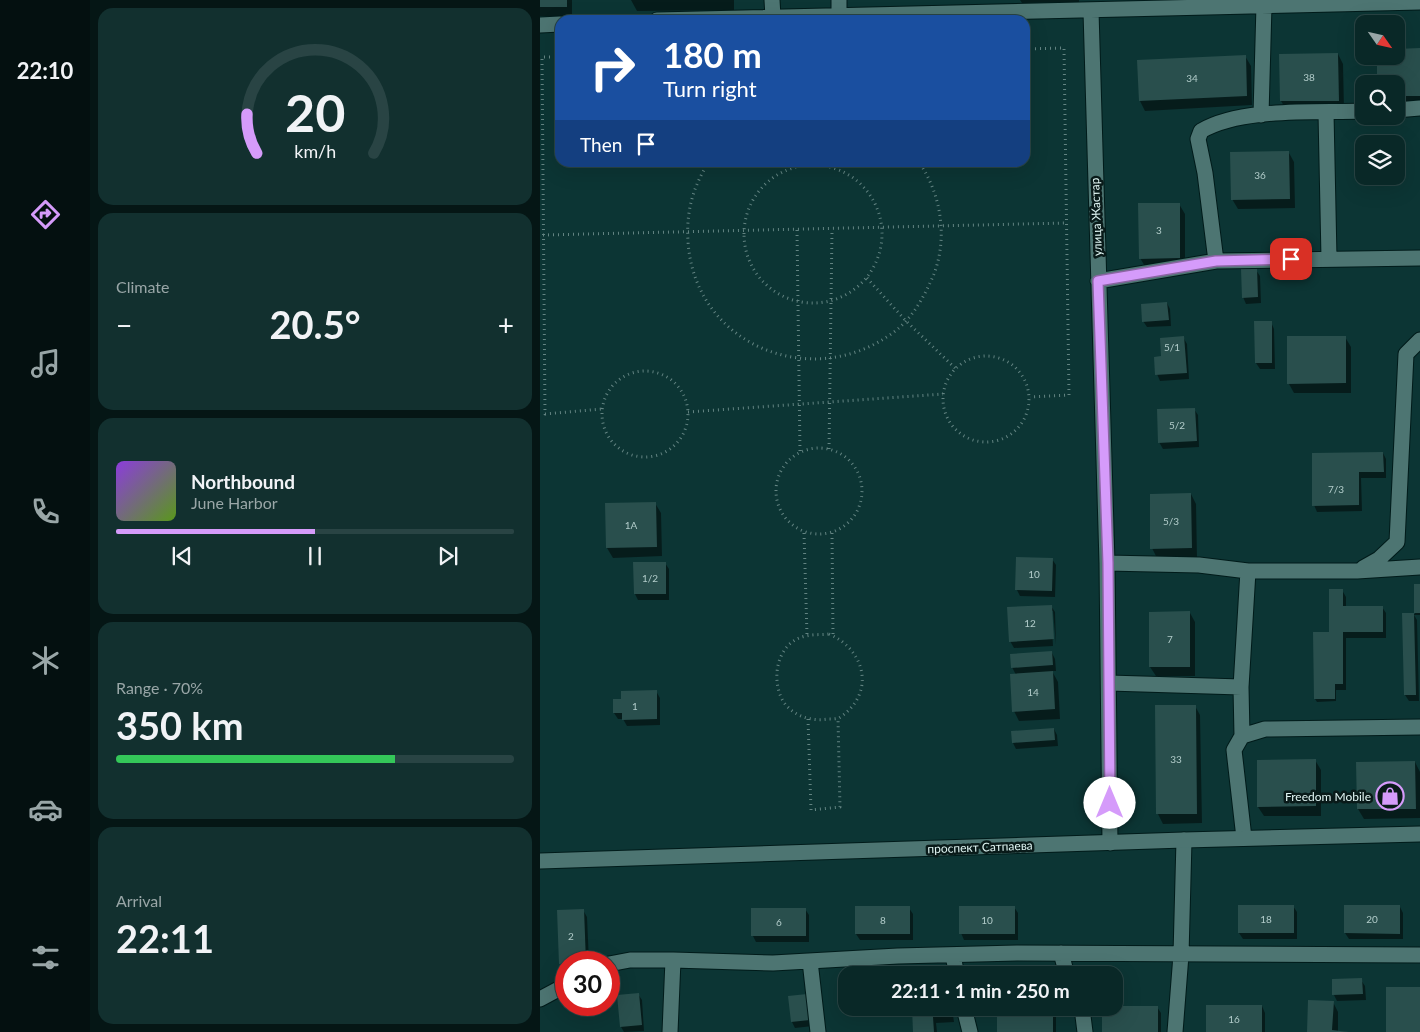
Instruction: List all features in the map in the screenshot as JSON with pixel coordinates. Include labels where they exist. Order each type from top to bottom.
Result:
[{"type":"street","points":[[772,0],[772,15]]},
{"type":"street","points":[[839,0],[839,15]]},
{"type":"street","points":[[889,15],[1420,2]]},
{"type":"street","points":[[1261,115],[1264,5]]},
{"type":"street","name":"улица Жастар","points":[[1091,11],[1108,563],[1110,842]]},
{"type":"street","points":[[540,25],[555,24]]},
{"type":"street","points":[[1405,109],[1420,108]]},
{"type":"street","points":[[1216,261],[1205,173],[1198,140],[1201,131],[1217,122],[1261,115],[1355,111]]},
{"type":"street","points":[[1326,112],[1329,258]]},
{"type":"street","points":[[1098,281],[1216,261],[1420,258]]},
{"type":"street","points":[[1358,571],[1379,559],[1397,542],[1406,354],[1420,340]]},
{"type":"street","points":[[1108,563],[1200,565],[1248,571],[1358,571],[1420,567]]},
{"type":"street","points":[[1244,838],[1234,750],[1242,736],[1241,687],[1248,571]]},
{"type":"street","points":[[1109,683],[1241,687]]},
{"type":"street","points":[[1242,736],[1265,729],[1420,727]]},
{"type":"street","name":"проспект Сатпаева","points":[[540,861],[1110,842],[1420,834]]},
{"type":"street","points":[[1175,1032],[1181,955],[1184,840]]},
{"type":"street","points":[[1061,954],[1064,966]]},
{"type":"street","points":[[620,962],[630,960],[673,960],[773,963],[1061,954],[1420,956]]},
{"type":"street","points":[[953,956],[955,966]]},
{"type":"street","points":[[670,1032],[673,960]]},
{"type":"street","points":[[810,961],[818,1032]]},
{"type":"street","points":[[540,998],[555,990]]},
{"type":"street","points":[[965,1016],[970,1032]]},
{"type":"street","points":[[1083,1016],[1085,1032]]},
{"type":"path","points":[[1030,49],[1064,48],[1069,395],[1030,397]]},
{"type":"path","points":[[555,57],[542,57],[545,414],[602,409]]},
{"type":"path","points":[[706,167],[698,178],[686,220],[689,263],[706,302],[735,334],[773,354],[815,361],[858,353],[895,332],[923,299],[939,259],[941,218],[930,178],[922,167]]},
{"type":"path","points":[[796,167],[787,169],[767,182],[752,200],[745,221],[744,244],[751,266],[765,284],[784,297],[806,303],[831,301],[850,293],[868,278],[879,258],[883,235],[880,212],[869,192],[853,176],[834,167]]},
{"type":"path","points":[[543,235],[687,234],[941,225],[1066,223]]},
{"type":"path","points":[[797,230],[800,452]]},
{"type":"path","points":[[829,449],[832,230]]},
{"type":"path","points":[[868,278],[906,320],[955,368]]},
{"type":"path","points":[[982,355],[996,356],[1009,362],[1020,371],[1027,383],[1030,397],[1028,411],[1022,424],[1012,434],[1000,440],[986,442],[972,440],[960,433],[949,423],[944,409],[943,394],[947,380],[955,368],[967,359],[982,355]]},
{"type":"path","points":[[640,370],[655,371],[668,376],[686,398],[687,426],[671,449],[658,455],[644,457],[630,455],[618,448],[608,438],[602,424],[602,409],[606,395],[614,383],[626,374],[640,370]]},
{"type":"path","points":[[688,412],[943,394]]},
{"type":"path","points":[[814,448],[829,449],[842,454],[860,476],[861,503],[855,516],[845,526],[832,533],[818,535],[804,533],[792,526],[782,515],[776,502],[775,487],[780,473],[788,460],[800,452],[814,448]]},
{"type":"path","points":[[804,533],[807,635]]},
{"type":"path","points":[[832,533],[833,636]]},
{"type":"path","points":[[807,635],[833,636],[852,649],[860,661],[861,689],[855,702],[838,719],[808,719],[792,712],[782,701],[776,687],[776,672],[780,658],[788,646],[807,635]]},
{"type":"path","points":[[808,719],[811,810],[840,807],[838,719]]},
{"type":"building","points":[[540,0],[567,0],[567,7],[540,7]]},
{"type":"building","points":[[1420,48],[1420,96],[1405,96],[1405,75],[1377,75],[1377,65],[1405,65],[1405,49]]},
{"type":"building","points":[[1338,53],[1339,101],[1280,101],[1279,54]]},
{"type":"building","points":[[1246,55],[1247,96],[1139,101],[1137,60]]},
{"type":"building","points":[[1289,151],[1290,199],[1231,200],[1230,152]]},
{"type":"building","points":[[1138,203],[1180,203],[1180,258],[1139,259]]},
{"type":"building","points":[[1257,268],[1258,297],[1242,298],[1241,269]]},
{"type":"building","points":[[1167,302],[1169,320],[1142,322],[1141,304]]},
{"type":"building","points":[[1254,321],[1272,321],[1272,363],[1255,363]]},
{"type":"building","points":[[1184,336],[1187,373],[1155,375],[1154,357],[1161,356],[1160,338]]},
{"type":"building","points":[[1287,336],[1346,336],[1346,383],[1287,384]]},
{"type":"building","points":[[1195,408],[1197,441],[1158,443],[1157,409]]},
{"type":"building","points":[[1383,452],[1384,472],[1359,472],[1359,505],[1312,506],[1312,453]]},
{"type":"building","points":[[1191,493],[1192,548],[1150,549],[1150,494]]},
{"type":"building","points":[[656,502],[657,547],[606,548],[605,503]]},
{"type":"building","points":[[1016,557],[1053,558],[1052,591],[1015,590]]},
{"type":"building","points":[[633,562],[666,562],[666,594],[634,594]]},
{"type":"building","points":[[1414,584],[1420,584],[1420,613],[1414,613]]},
{"type":"building","points":[[1329,589],[1343,589],[1343,606],[1383,606],[1383,632],[1343,632],[1343,684],[1335,684],[1335,699],[1314,699],[1313,632],[1329,632]]},
{"type":"building","points":[[1052,605],[1054,639],[1009,642],[1007,607]]},
{"type":"building","points":[[1190,611],[1190,667],[1149,667],[1149,612]]},
{"type":"building","points":[[1402,613],[1414,613],[1416,695],[1404,695]]},
{"type":"building","points":[[1052,651],[1053,665],[1011,668],[1010,654]]},
{"type":"building","points":[[1053,671],[1055,709],[1012,712],[1010,674]]},
{"type":"building","points":[[657,690],[657,719],[622,720],[622,713],[613,713],[613,699],[621,699],[621,691]]},
{"type":"building","points":[[1155,705],[1196,705],[1197,814],[1156,814]]},
{"type":"building","points":[[1054,728],[1055,740],[1012,743],[1011,731]]},
{"type":"building","points":[[1316,759],[1316,806],[1257,807],[1257,760]]},
{"type":"building","points":[[1415,761],[1416,809],[1357,809],[1356,762]]},
{"type":"building","points":[[1238,905],[1294,905],[1294,933],[1238,933]]},
{"type":"building","points":[[1344,905],[1400,905],[1400,934],[1344,933]]},
{"type":"building","points":[[855,906],[910,906],[910,934],[855,934]]},
{"type":"building","points":[[959,906],[1015,906],[1015,934],[959,934]]},
{"type":"building","points":[[751,908],[806,908],[806,936],[751,936]]},
{"type":"building","points":[[584,909],[586,951],[559,951],[557,910]]},
{"type":"building","points":[[1362,978],[1363,994],[1332,995],[1332,979]]},
{"type":"building","points":[[1386,987],[1420,987],[1420,1032],[1386,1032]]},
{"type":"building","points":[[639,993],[642,1025],[620,1027],[620,995]]},
{"type":"building","points":[[807,994],[810,1020],[791,1022],[788,996]]},
{"type":"building","points":[[1308,1000],[1334,1001],[1332,1030],[1349,1032],[1307,1032]]},
{"type":"building","points":[[1206,1005],[1262,1005],[1262,1032],[1206,1032]]},
{"type":"building","points":[[1123,1006],[1158,1006],[1158,1032],[1102,1032],[1102,1016],[1123,1016]]},
{"type":"building","points":[[912,1016],[951,1016],[933,1017],[934,1032],[913,1032]]},
{"type":"building","points":[[997,1016],[1053,1016],[1053,1032],[997,1032]]},
{"type":"place","name":"Freedom Mobile","points":[[1390,796]]},
{"type":"route","points":[[1110,803],[1108,563],[1098,281],[1216,261],[1291,259]]}]
